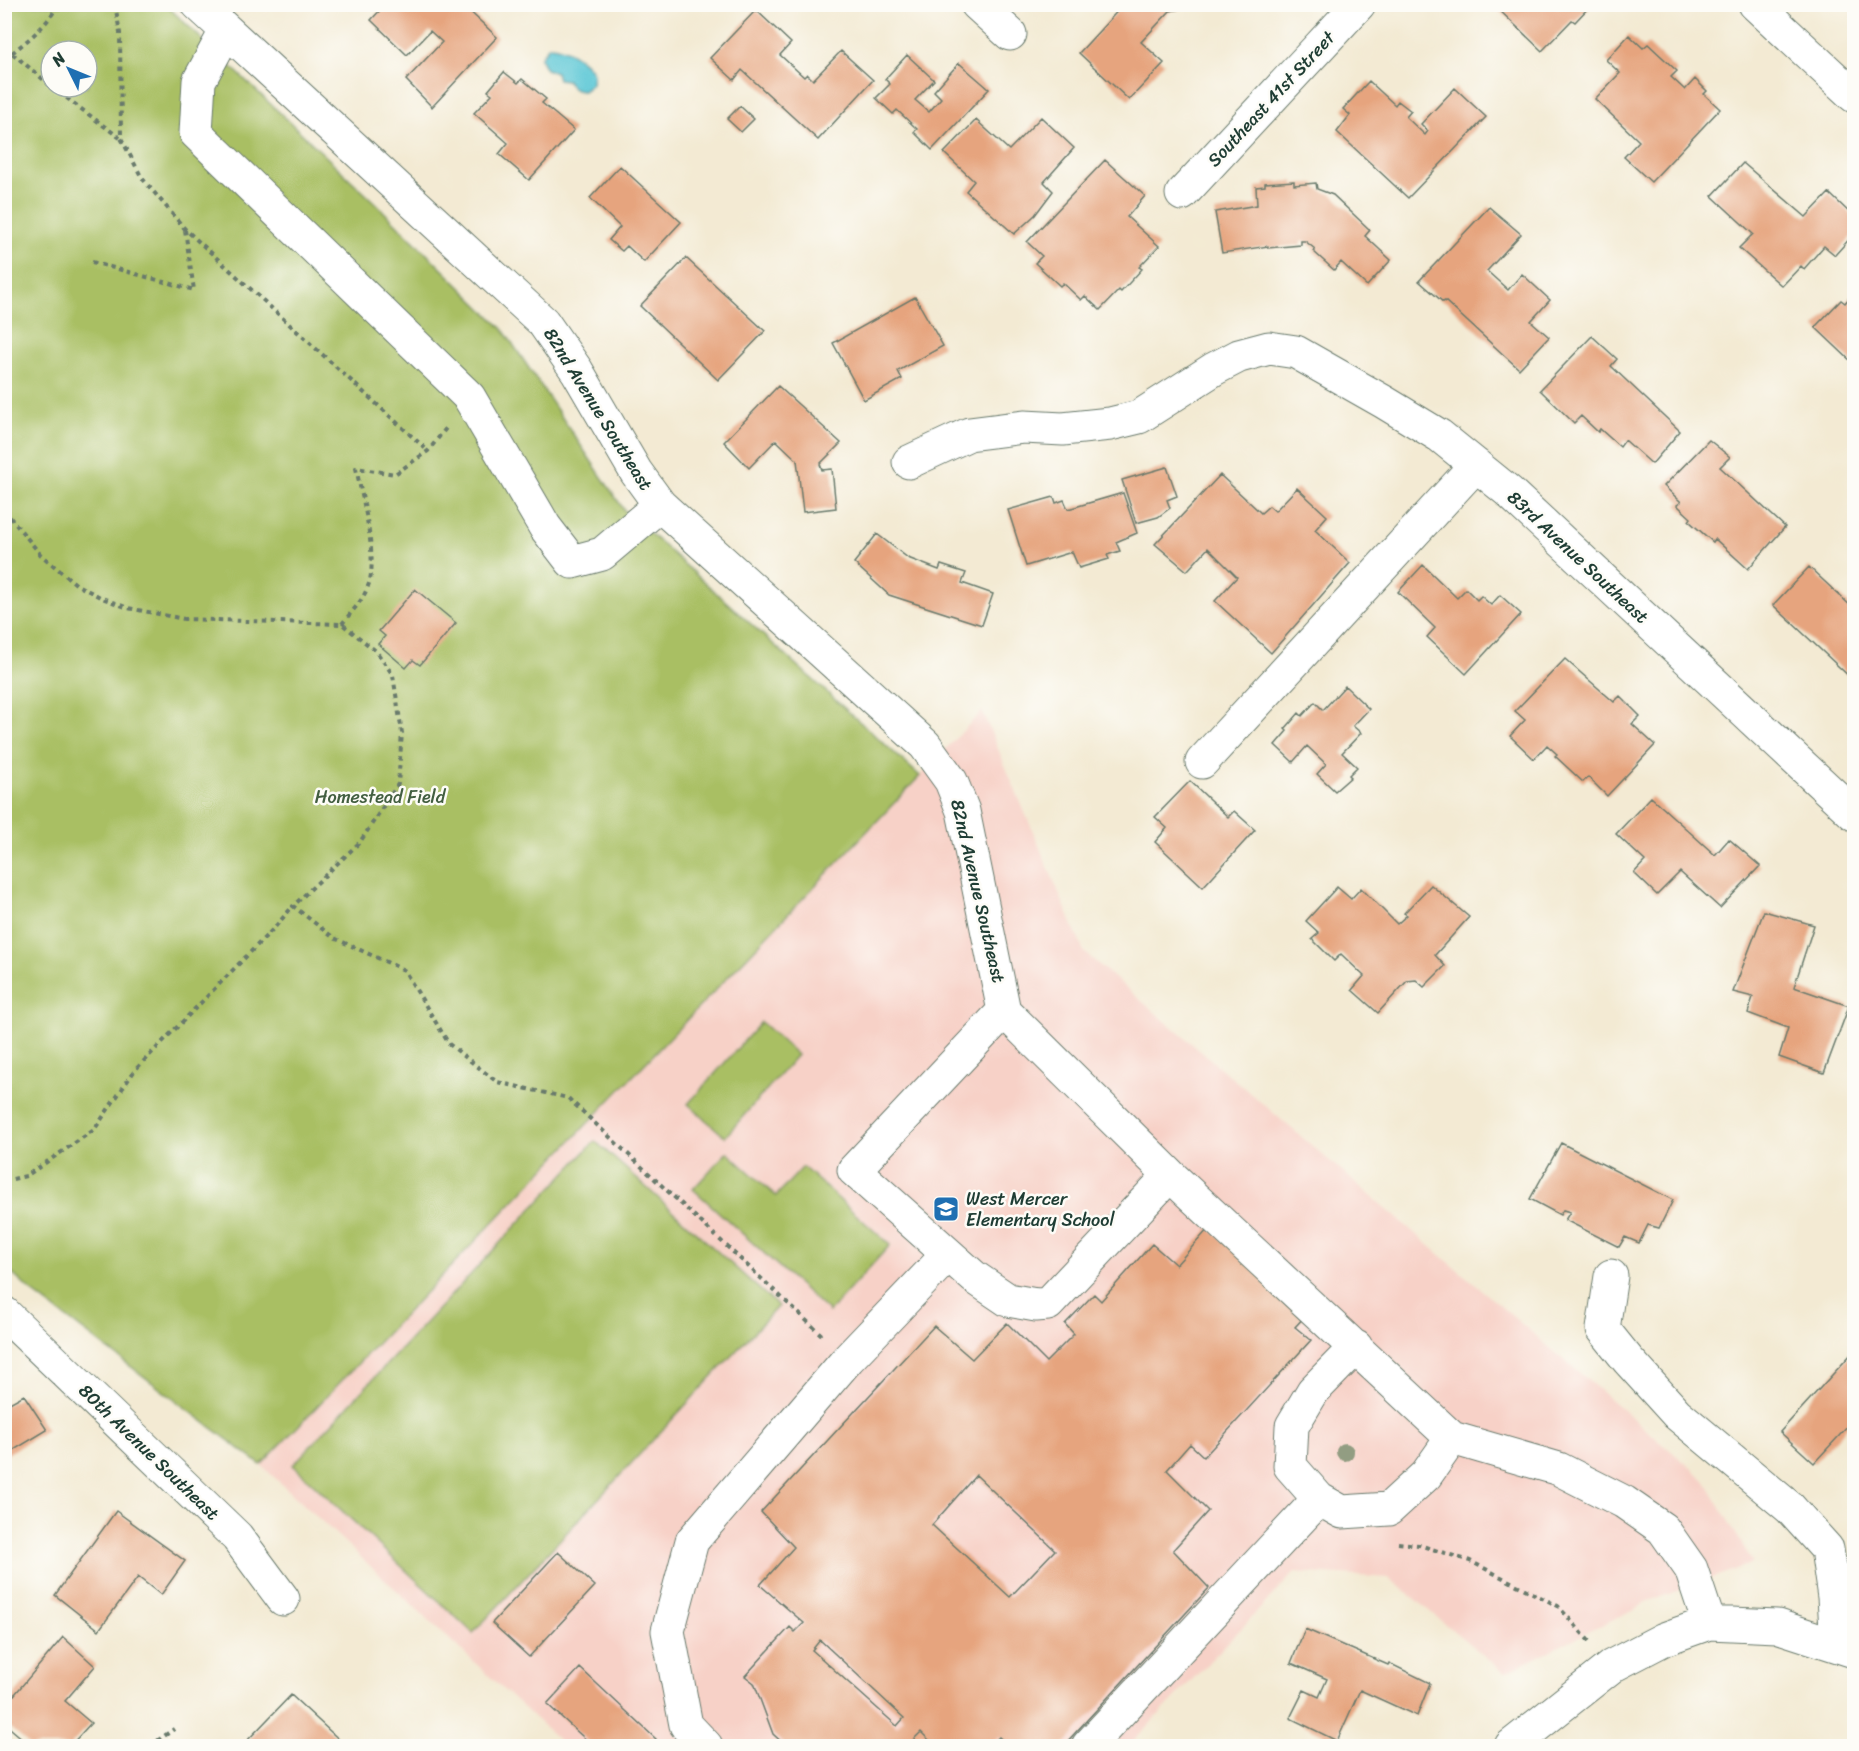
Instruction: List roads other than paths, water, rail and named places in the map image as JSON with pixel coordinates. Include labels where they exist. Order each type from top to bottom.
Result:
[{"type":"street","name":"82nd Avenue Southeast","points":[[198,4],[543,322],[577,371],[636,472],[660,505],[925,745],[951,781],[963,811],[1004,1011]]},
{"type":"street","points":[[977,4],[1010,34]]},
{"type":"street","name":"Southeast 41st Street","points":[[1182,194],[1359,4]]},
{"type":"street","points":[[1755,4],[1854,96]]},
{"type":"street","points":[[226,31],[199,81],[196,133],[469,397],[545,527],[572,562],[603,554],[660,505]]},
{"type":"street","name":"83rd Avenue Southeast","points":[[909,462],[969,434],[1024,427],[1063,429],[1110,424],[1139,417],[1214,369],[1239,357],[1269,348],[1296,352],[1440,436],[1508,491],[1854,811]]},
{"type":"street","points":[[1202,762],[1476,465]]},
{"type":"street","points":[[1170,1175],[1047,1304],[1036,1305],[1008,1300],[974,1277],[854,1170],[1004,1011],[1170,1175],[1452,1438],[1559,1469],[1624,1502],[1663,1529],[1691,1569],[1709,1623]]},
{"type":"street","points":[[706,1746],[686,1725],[668,1631],[692,1540],[848,1359],[936,1267]]},
{"type":"street","points":[[1611,1276],[1603,1329],[1609,1337],[1677,1414],[1790,1508],[1827,1549],[1834,1597],[1846,1648]]},
{"type":"street","name":"80th Avenue Southeast","points":[[4,1313],[237,1537],[283,1599]]},
{"type":"street","points":[[1356,1347],[1313,1391],[1292,1426],[1290,1466],[1319,1498],[1342,1512],[1389,1509],[1426,1475],[1452,1438]]},
{"type":"street","points":[[1088,1746],[1319,1498]]},
{"type":"street","points":[[1511,1746],[1612,1666],[1664,1640],[1709,1623],[1778,1626],[1846,1648]]},
{"type":"water","points":[[549,46],[568,51],[585,63],[593,73],[592,84],[583,91],[578,90],[572,87],[567,80],[558,79],[556,72],[546,69],[540,58]]},
{"type":"place","name":"West Mercer Elementary School","points":[[946,1209]]},
{"type":"park label","name":"Homestead Field","points":[[380,797]]}]
